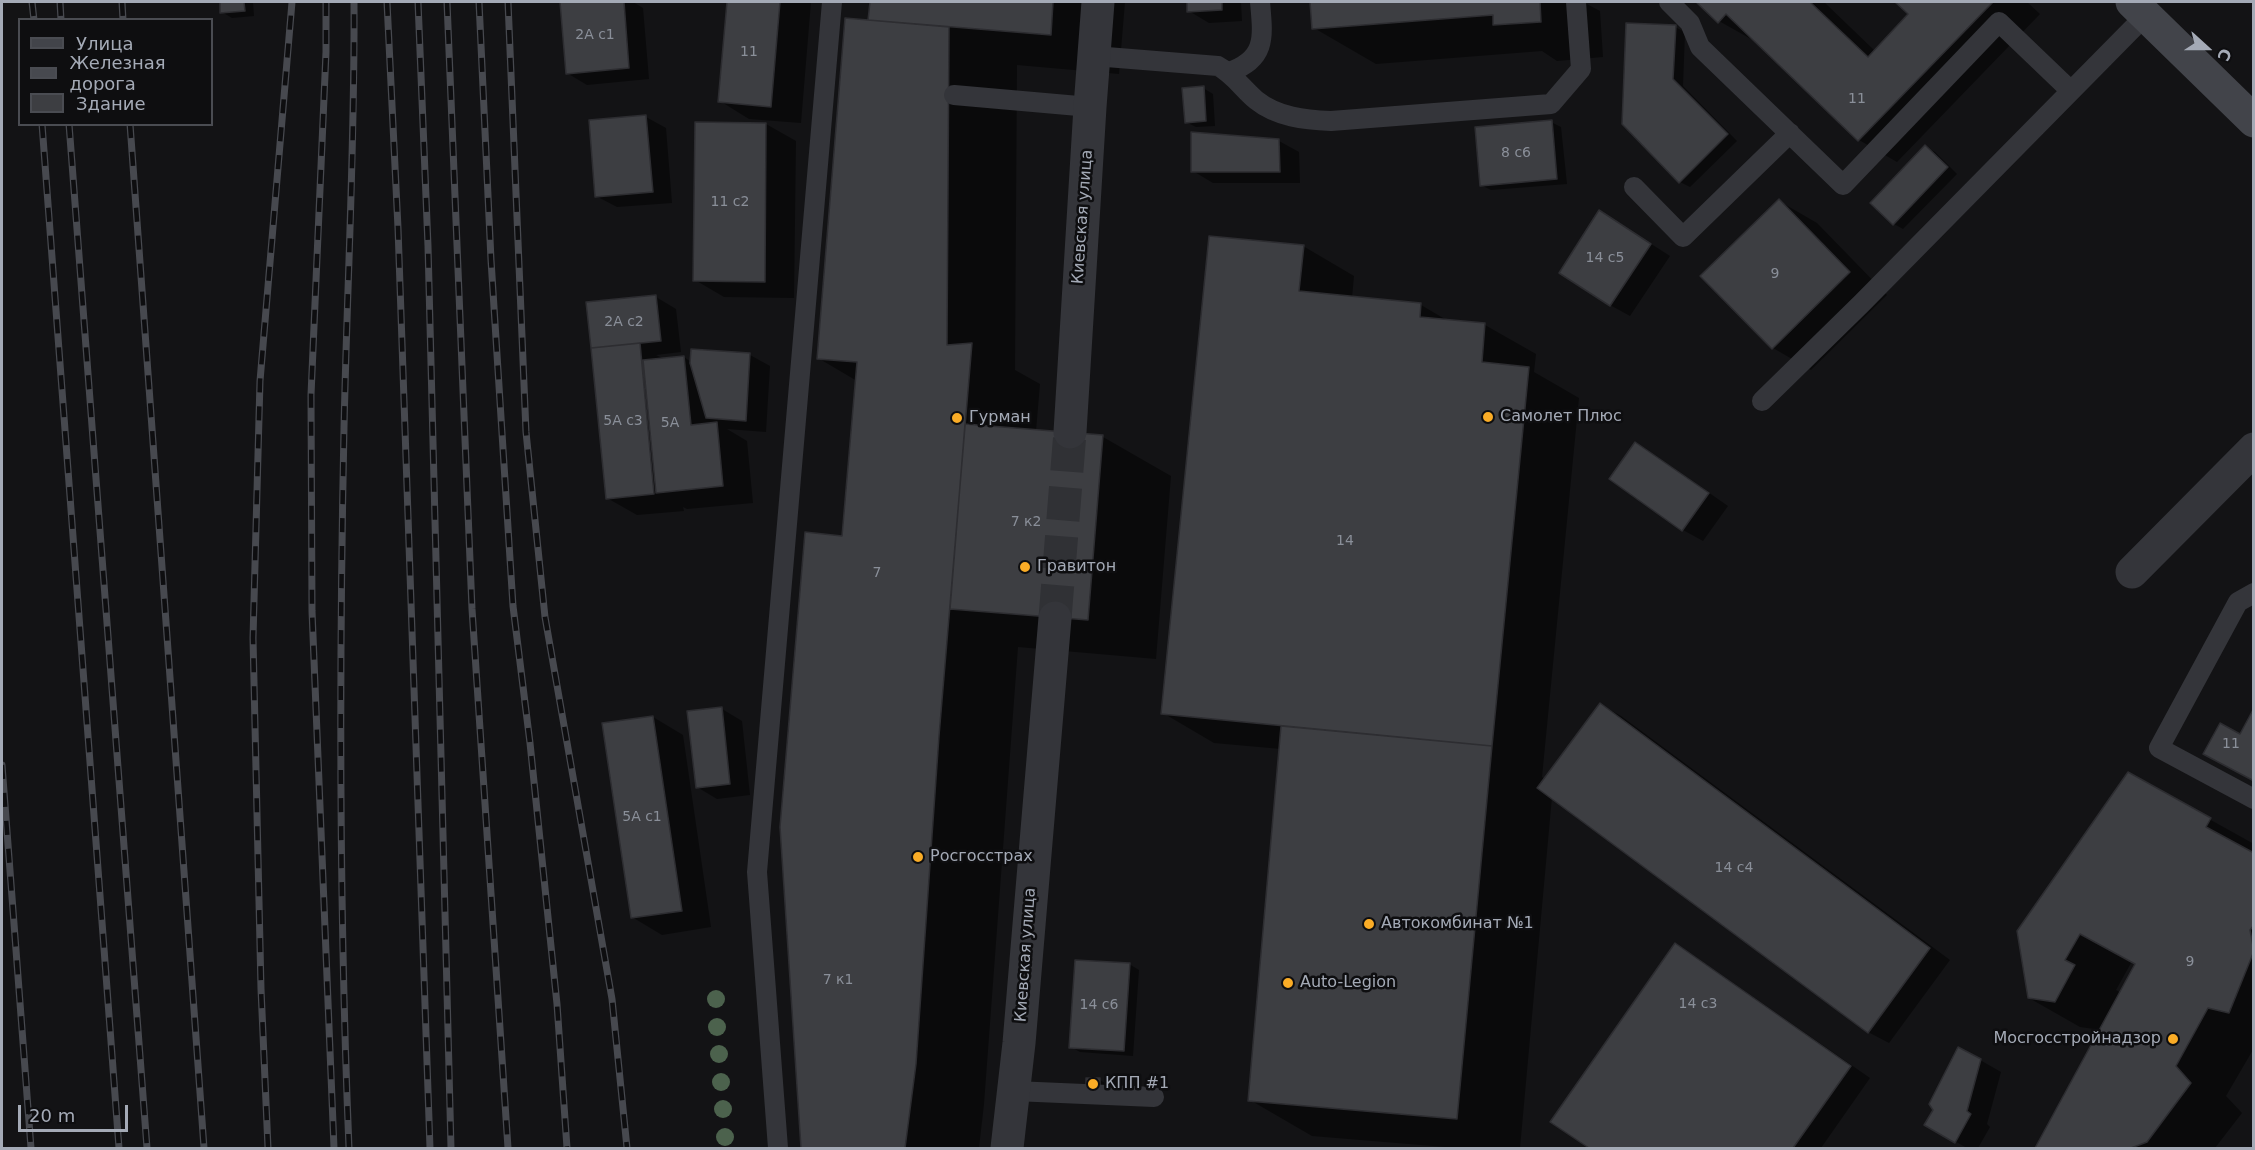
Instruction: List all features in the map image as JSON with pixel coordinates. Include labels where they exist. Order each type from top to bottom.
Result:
[{"type":"street","name":"Киевская улица","points":[[1070,432],[1098,2]]},
{"type":"street","points":[[2139,8],[2253,122]]},
{"type":"street","points":[[2132,572],[2253,449]]},
{"type":"street","name":"Киевская улица","points":[[1007,1149],[1055,618]]},
{"type":"lane","points":[[778,1149],[757,872],[832,2]]},
{"type":"lane","points":[[1229,72],[1245,67],[1254,58],[1263,39],[1260,2]]},
{"type":"lane","points":[[1094,56],[1218,66],[1229,72],[1256,100],[1274,111],[1304,120],[1331,121],[1551,104],[1581,69],[1576,2]]},
{"type":"lane","points":[[1668,2],[1690,22],[1700,46],[1843,184],[1999,22],[2071,91]]},
{"type":"lane","points":[[1762,400],[1869,296],[2071,91],[2139,8]]},
{"type":"lane","points":[[954,95],[1090,107]]},
{"type":"lane","points":[[1634,187],[1683,237],[1790,133]]},
{"type":"lane","points":[[2253,593],[2238,602],[2159,748],[2253,799]]},
{"type":"lane","points":[[1014,1090],[1154,1097]]},
{"type":"building","points":[[220,2],[244,2],[245,11],[220,13]]},
{"type":"building","points":[[560,2],[624,2],[629,68],[566,74]]},
{"type":"building","points":[[727,2],[780,2],[771,107],[718,102]]},
{"type":"building","points":[[870,2],[1053,2],[1051,35],[868,20]]},
{"type":"building","points":[[1187,2],[1222,2],[1222,10],[1187,12]]},
{"type":"building","points":[[1310,2],[1540,2],[1541,22],[1493,25],[1493,15],[1312,29]]},
{"type":"building","points":[[1696,2],[1810,2],[1868,57],[1908,14],[1895,2],[1993,2],[1858,141],[1726,14],[1718,23]]},
{"type":"building","points":[[845,18],[949,27],[947,345],[972,343],[939,736],[916,1064],[905,1148],[801,1148],[780,827],[805,532],[842,536],[857,362],[817,359]]},
{"type":"building","points":[[1626,23],[1676,25],[1673,79],[1728,134],[1679,183],[1622,124]]},
{"type":"building","points":[[1204,86],[1206,121],[1185,123],[1182,88]]},
{"type":"building","points":[[646,115],[653,192],[595,197],[589,120]]},
{"type":"building","points":[[1552,120],[1557,179],[1480,186],[1475,127]]},
{"type":"building","points":[[695,122],[766,123],[765,282],[693,281]]},
{"type":"building","points":[[1191,132],[1279,139],[1280,172],[1191,172]]},
{"type":"building","points":[[1925,145],[1948,167],[1893,225],[1870,203]]},
{"type":"building","points":[[1779,199],[1850,272],[1772,349],[1700,276]]},
{"type":"building","points":[[1599,210],[1651,244],[1610,306],[1559,273]]},
{"type":"building","points":[[1209,236],[1304,245],[1299,291],[1421,303],[1420,317],[1485,323],[1482,362],[1529,367],[1492,746],[1161,714]]},
{"type":"building","points":[[656,295],[661,341],[591,348],[586,302]]},
{"type":"building","points":[[640,343],[654,494],[606,499],[591,348]]},
{"type":"building","points":[[691,349],[750,353],[746,421],[706,418],[690,363]]},
{"type":"building","points":[[684,356],[691,425],[717,422],[723,486],[656,493],[643,360]]},
{"type":"building","points":[[965,424],[1103,435],[1088,620],[950,609]]},
{"type":"building","points":[[1635,442],[1709,493],[1682,531],[1609,479]]},
{"type":"building","points":[[1600,703],[1930,948],[1868,1033],[1537,788]]},
{"type":"building","points":[[722,707],[730,784],[696,788],[687,711]]},
{"type":"building","points":[[2254,708],[2254,781],[2203,754],[2220,723],[2240,734]]},
{"type":"building","points":[[653,716],[682,911],[631,918],[602,723]]},
{"type":"building","name":"Автокомбинат №1","points":[[1281,726],[1492,746],[1457,1119],[1248,1101]]},
{"type":"building","points":[[2128,772],[2211,818],[2206,827],[2254,853],[2254,925],[2250,930],[2254,951],[2229,1013],[2208,1008],[2176,1066],[2191,1083],[2147,1142],[2131,1148],[2035,1148],[2135,964],[2080,934],[2065,960],[2075,965],[2055,1002],[2028,998],[2017,931]]},
{"type":"building","points":[[1675,943],[1851,1066],[1793,1148],[1589,1148],[1550,1122]]},
{"type":"building","points":[[1075,960],[1130,963],[1124,1051],[1069,1048]]},
{"type":"building","points":[[1958,1047],[1981,1059],[1967,1111],[1971,1114],[1955,1143],[1924,1125],[1933,1110],[1929,1104]]},
{"type":"building","name":"КПП #1","points":[[1086,1078],[1100,1078],[1100,1090],[1086,1090]]},
{"type":"tunnel","points":[[1055,618],[1070,432]]},
{"type":"railway","points":[[32,2],[34,18]]},
{"type":"railway","points":[[60,2],[61,18]]},
{"type":"railway","points":[[122,2],[123,18]]},
{"type":"railway","points":[[268,1148],[261,989],[253,638],[260,381],[292,2]]},
{"type":"railway","points":[[326,2],[326,52],[311,395],[312,611],[334,1148]]},
{"type":"railway","points":[[349,1148],[343,968],[341,608],[354,2]]},
{"type":"railway","points":[[387,2],[398,228],[430,1148]]},
{"type":"railway","points":[[418,2],[428,246],[451,1148]]},
{"type":"railway","points":[[447,2],[472,609],[508,1148]]},
{"type":"railway","points":[[479,2],[491,260],[513,606],[530,743],[557,1004],[567,1148]]},
{"type":"railway","points":[[508,2],[526,432],[545,617],[612,999],[627,1148]]},
{"type":"railway","points":[[42,126],[119,1148]]},
{"type":"railway","points":[[69,126],[147,1148]]},
{"type":"railway","points":[[130,126],[204,1148]]},
{"type":"railway","points":[[2,765],[31,1148]]},
{"type":"place","name":"Самолет Плюс","points":[[1488,417]]},
{"type":"place","name":"Гурман","points":[[957,418]]},
{"type":"place","name":"Гравитон","points":[[1025,567]]},
{"type":"place","name":"Росгосстрах","points":[[918,857]]},
{"type":"place","name":"Автокомбинат №1","points":[[1369,924]]},
{"type":"place","name":"Auto-Legion","points":[[1288,983]]},
{"type":"place","name":"Мосгосстройнадзор","points":[[2173,1039]]},
{"type":"place","name":"КПП #1","points":[[1093,1084]]}]
